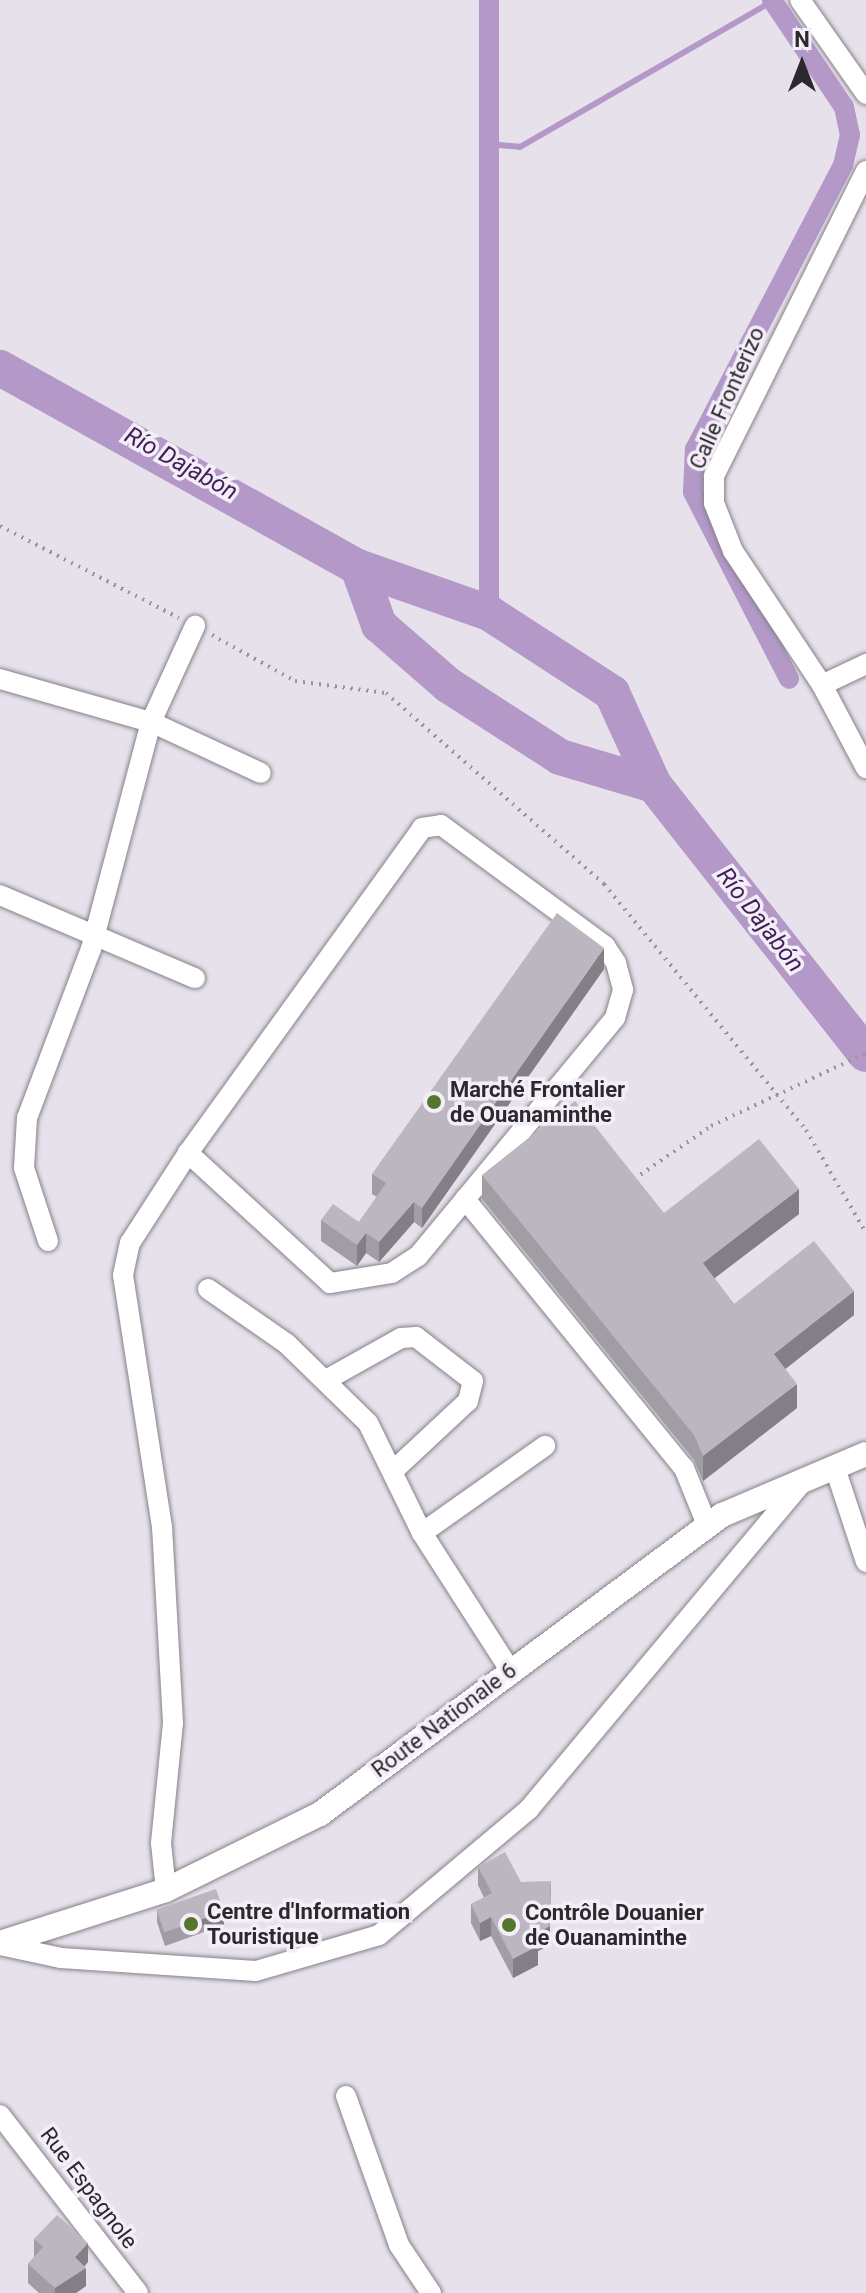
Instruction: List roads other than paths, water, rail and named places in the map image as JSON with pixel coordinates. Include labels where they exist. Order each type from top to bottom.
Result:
[{"type":"main road","name":"Route Nationale 6","points":[[0,1944],[166,1890],[320,1814],[707,1525],[866,1454]]},
{"type":"street","points":[[800,0],[866,94]]},
{"type":"street","name":"Calle Fronterizo","points":[[866,171],[714,476],[714,503],[733,551],[822,685],[866,768]]},
{"type":"street","points":[[48,1241],[24,1168],[27,1118],[95,934],[151,722],[195,626]]},
{"type":"street","points":[[822,685],[866,664]]},
{"type":"street","points":[[0,679],[151,722],[261,773]]},
{"type":"street","points":[[166,1890],[161,1843],[173,1723],[162,1527],[123,1275],[130,1243],[188,1153],[413,836],[441,825],[605,946],[623,990],[615,1018],[418,1256],[392,1273],[330,1283],[188,1153]]},
{"type":"street","points":[[0,895],[195,978]]},
{"type":"street","points":[[465,1199],[684,1468],[707,1525]]},
{"type":"street","points":[[208,1289],[326,1380],[368,1423],[394,1470],[422,1533],[510,1670]]},
{"type":"street","points":[[326,1380],[401,1338],[416,1337],[473,1381],[468,1401],[394,1470]]},
{"type":"street","points":[[422,1533],[545,1446]]},
{"type":"street","points":[[835,1468],[866,1562]]},
{"type":"street","points":[[0,1944],[61,1958],[256,1971],[379,1935],[529,1809],[803,1482]]},
{"type":"street","points":[[346,2096],[399,2245],[431,2293]]},
{"type":"street","name":"Rue Espagnole","points":[[0,2115],[138,2293]]},
{"type":"waterway","points":[[489,0],[489,613]]},
{"type":"waterway","points":[[772,0],[844,107],[850,135],[843,165],[695,449],[693,492],[789,679]]},
{"type":"waterway","points":[[488,144],[520,147],[775,0]]},
{"type":"waterway","name":"Río Dajabón","points":[[0,368],[358,567],[489,613],[612,693],[654,785],[866,1054]]},
{"type":"waterway","name":"Río Dajabón","points":[[358,567],[379,625],[448,685],[560,757],[654,785]]},
{"type":"place","name":"Marché Frontalier de Ouanaminthe","points":[[434,1102]]},
{"type":"place","name":"Centre d'Information Touristique","points":[[191,1924]]},
{"type":"place","name":"Contrôle Douanier de Ouanaminthe","points":[[509,1925]]}]
